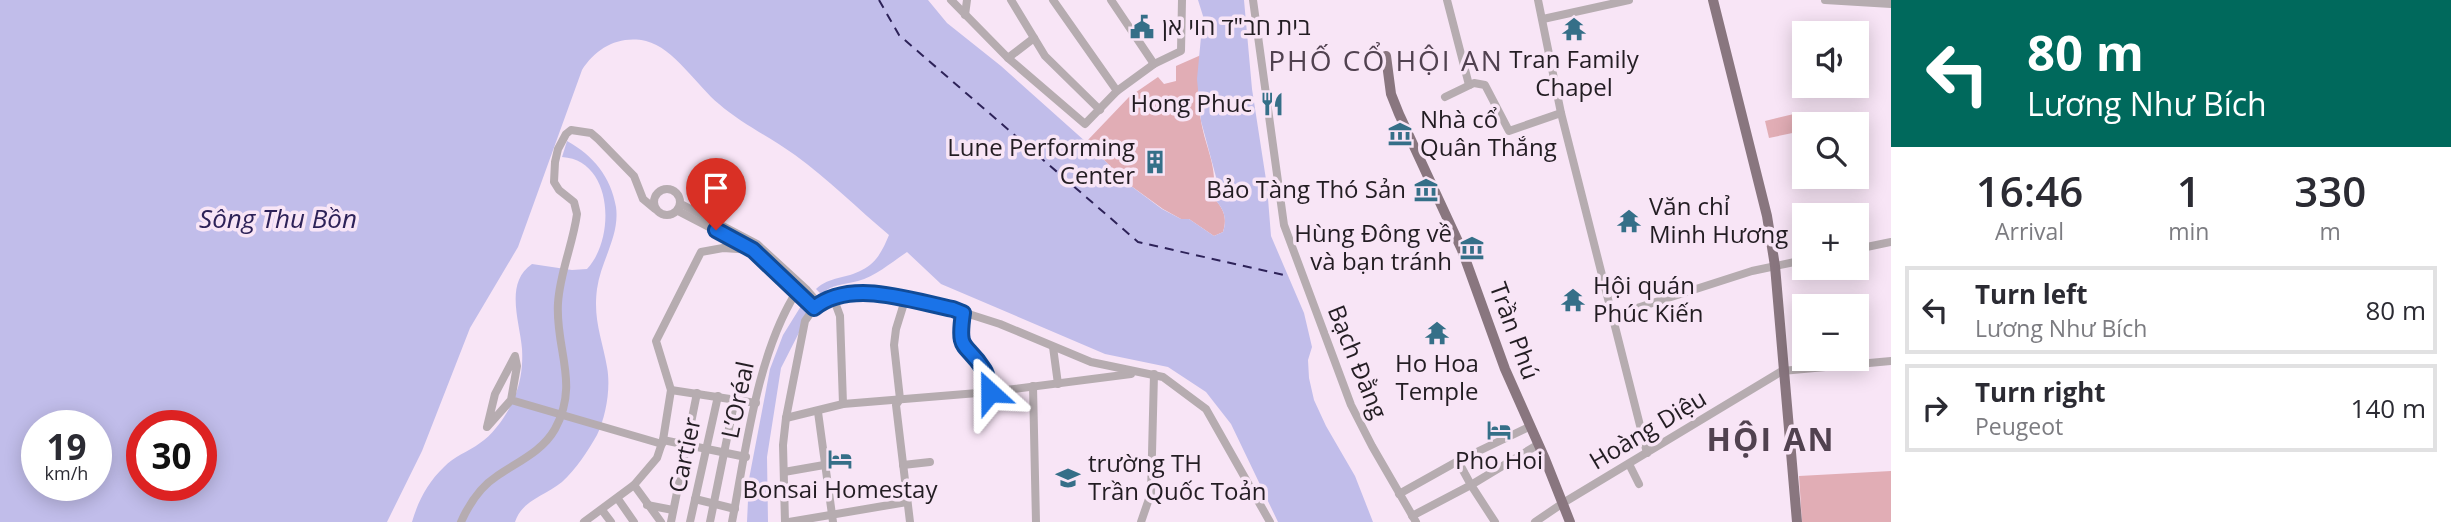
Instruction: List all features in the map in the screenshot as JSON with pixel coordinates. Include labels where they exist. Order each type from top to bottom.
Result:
[{"type":"main road","points":[[1713,0],[1767,216],[1775,266],[1782,372],[1797,522]]},
{"type":"main road","name":"Trần Phú","points":[[1386,56],[1391,94],[1447,213],[1490,324],[1504,369],[1539,444],[1570,522]]},
{"type":"street","points":[[951,0],[1008,58],[1085,124],[1117,91],[1154,64],[1181,51],[1182,0]]},
{"type":"street","points":[[965,15],[967,0]]},
{"type":"street","points":[[1011,0],[1045,56],[1100,110]]},
{"type":"street","points":[[1053,0],[1117,91]]},
{"type":"street","points":[[1111,0],[1154,64]]},
{"type":"street","name":"Bạch Đằng","points":[[1253,0],[1284,225],[1351,405],[1414,519]]},
{"type":"street","points":[[1447,0],[1469,85]]},
{"type":"street","points":[[1538,0],[1562,113],[1647,453]]},
{"type":"street","points":[[1543,19],[1629,0]]},
{"type":"street","points":[[1825,0],[1891,4]]},
{"type":"street","points":[[1008,58],[1034,38]]},
{"type":"street","points":[[1444,97],[1469,85],[1485,85],[1509,131],[1562,113]]},
{"type":"street","points":[[461,522],[482,488],[543,445],[562,415],[567,393],[567,373],[559,331],[558,297],[577,214],[574,202],[559,190],[554,182],[555,162],[566,134],[571,130],[590,133],[634,176],[643,199],[655,209],[666,216],[679,207]]},
{"type":"street","points":[[655,209],[655,196],[667,189],[678,195],[679,207]]},
{"type":"street","points":[[679,207],[753,250],[816,306]]},
{"type":"street","points":[[679,207],[757,244],[807,290],[816,306]]},
{"type":"street","points":[[1869,247],[1891,242]]},
{"type":"street","points":[[584,522],[634,485],[657,457],[671,390],[656,341],[701,252],[723,248],[753,250]]},
{"type":"street","points":[[1612,316],[1792,262]]},
{"type":"street","name":"L’Oréal","points":[[732,522],[765,361],[780,320],[797,291]]},
{"type":"street","points":[[907,502],[832,519],[787,522],[783,445],[805,321],[816,306],[833,297],[876,292],[953,309],[999,324],[1091,362],[1163,377],[1206,409],[1270,522]]},
{"type":"street","points":[[833,297],[840,316],[843,404]]},
{"type":"street","points":[[905,300],[894,345],[900,400],[896,405],[910,522]]},
{"type":"street","points":[[963,313],[960,334],[963,345],[984,370],[990,392]]},
{"type":"street","points":[[1053,347],[1058,384]]},
{"type":"street","points":[[515,356],[517,366],[511,400],[487,427],[495,394],[515,356]]},
{"type":"street","points":[[1782,372],[1891,361]]},
{"type":"street","name":"Hoàng Diệu","points":[[1535,522],[1782,372]]},
{"type":"street","points":[[786,418],[843,404],[990,392],[1137,373]]},
{"type":"street","points":[[1141,522],[1151,493],[1154,374]]},
{"type":"street","points":[[1033,386],[1036,522]]},
{"type":"street","points":[[671,390],[756,403]]},
{"type":"street","points":[[671,522],[697,393]]},
{"type":"street","name":"Cartier","points":[[690,522],[718,396]]},
{"type":"street","points":[[710,522],[735,399]]},
{"type":"street","points":[[511,400],[662,442],[746,457]]},
{"type":"street","points":[[818,412],[832,519]]},
{"type":"street","points":[[1399,494],[1458,461],[1531,426]]},
{"type":"street","points":[[1414,519],[1539,444]]},
{"type":"street","points":[[1458,461],[1494,522]]},
{"type":"street","points":[[903,465],[930,462]]},
{"type":"street","points":[[1629,464],[1639,484]]},
{"type":"street","points":[[784,472],[824,465]]},
{"type":"street","points":[[634,485],[661,522]]},
{"type":"street","points":[[618,499],[634,522]]},
{"type":"street","points":[[695,499],[735,509]]},
{"type":"street","points":[[647,505],[673,510]]},
{"type":"street","points":[[602,510],[611,522]]},
{"type":"shaded area","points":[[1201,55],[1198,88],[1200,113],[1213,167],[1213,197],[1225,217],[1223,232],[1214,236],[1189,219],[1181,219],[1163,209],[1127,183],[1086,142],[1129,97],[1158,77],[1164,84],[1176,81],[1176,66]]},
{"type":"shaded area","points":[[1792,114],[1792,133],[1769,138],[1765,121]]},
{"type":"shaded area","points":[[1891,471],[1891,522],[1802,522],[1799,476]]},
{"type":"water","name":"Sông Thu Bồn","points":[[0,0],[928,0],[947,23],[1001,66],[1086,142],[1127,183],[1162,209],[1181,219],[1189,219],[1214,236],[1223,232],[1225,217],[1213,197],[1216,177],[1201,121],[1197,79],[1203,16],[1198,0],[1244,0],[1252,89],[1267,186],[1271,236],[1304,313],[1312,347],[1308,360],[1314,400],[1355,476],[1373,522],[1278,522],[1231,424],[1206,392],[1168,367],[1105,354],[941,284],[907,252],[871,276],[834,287],[821,294],[816,289],[821,285],[856,273],[872,264],[889,235],[807,164],[719,104],[666,51],[646,41],[627,40],[601,50],[582,70],[518,247],[470,328],[422,451],[387,522],[0,522]]},
{"type":"water","points":[[567,141],[585,153],[599,168],[610,186],[616,207],[613,238],[599,278],[596,300],[608,384],[607,402],[597,435],[562,482],[528,503],[515,522],[412,522],[433,479],[452,460],[491,434],[512,402],[522,367],[516,292],[523,272],[532,264],[572,270],[587,269],[596,255],[602,239],[605,202],[592,171],[579,161],[562,157]]},
{"type":"water","points":[[801,306],[809,313],[781,368],[767,457],[768,522],[747,522],[749,479],[770,369],[783,335]]},
{"type":"ferry route","points":[[879,0],[899,35],[1138,242],[1288,276]]},
{"type":"place","name":"בית חב\"ד הוי אן","points":[[1142,27]]},
{"type":"place","name":"Tran Family Chapel","points":[[1574,29]]},
{"type":"place","name":"Hong Phuc","points":[[1272,104]]},
{"type":"place","name":"Nhà cổ Quân Thắng","points":[[1400,134]]},
{"type":"place","name":"Lune Performing Center","points":[[1155,162]]},
{"type":"place","name":"Bảo Tàng Thó Sản","points":[[1426,190]]},
{"type":"place","name":"Văn chỉ Minh Hương","points":[[1629,221]]},
{"type":"place","name":"Hùng Đông về và bạn tránh","points":[[1472,248]]},
{"type":"place","name":"Hội quán Phúc Kiến","points":[[1573,300]]},
{"type":"place","name":"Ho Hoa Temple","points":[[1437,333]]},
{"type":"place","name":"Pho Hoi","points":[[1499,430]]},
{"type":"place","name":"Bonsai Homestay","points":[[840,459]]},
{"type":"place","name":"trường TH Trần Quốc Toản","points":[[1068,478]]},
{"type":"district","name":"PHỐ CỔ HỘI AN","points":[[1386,61]]},
{"type":"district","name":"HỘI AN","points":[[1771,440]]},
{"type":"route","points":[[716,230],[753,250],[814,308],[833,297],[876,292],[963,313],[960,334],[963,345],[984,370],[990,392]]}]
